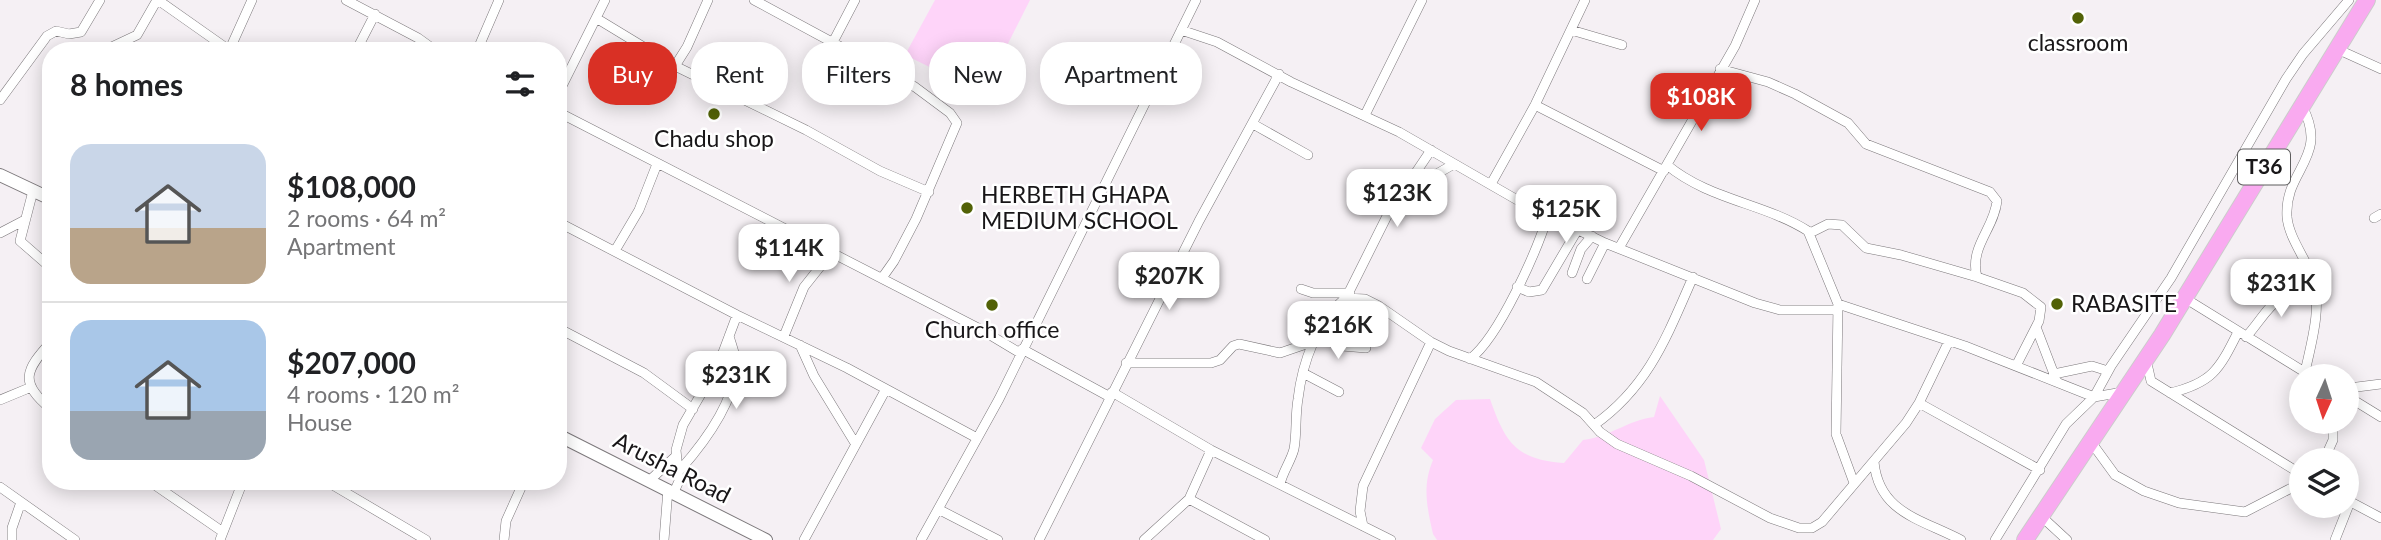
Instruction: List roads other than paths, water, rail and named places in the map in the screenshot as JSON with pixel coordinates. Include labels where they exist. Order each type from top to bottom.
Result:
[{"type":"highway","name":"T36","points":[[2025,540],[2146,359],[2367,0]]},
{"type":"main road","points":[[0,175],[42,195]]},
{"type":"main road","name":"Arusha Road","points":[[567,439],[765,540]]},
{"type":"street","points":[[44,41],[56,31],[69,34],[81,32],[100,0]]},
{"type":"street","points":[[122,42],[137,35],[157,0],[221,42]]},
{"type":"street","points":[[235,42],[252,0]]},
{"type":"street","points":[[346,0],[421,42]]},
{"type":"street","points":[[481,42],[499,0]]},
{"type":"street","points":[[567,76],[605,0]]},
{"type":"street","points":[[677,63],[708,0]]},
{"type":"street","points":[[754,0],[828,42]]},
{"type":"street","points":[[833,42],[855,0]]},
{"type":"street","points":[[921,540],[977,438],[1196,0]]},
{"type":"street","points":[[1365,116],[1422,0]]},
{"type":"street","points":[[1491,184],[1535,105],[1585,0]]},
{"type":"street","points":[[1619,248],[1666,168],[1755,0]]},
{"type":"street","points":[[1995,540],[2066,424],[2094,397],[2108,371],[2171,278],[2262,116],[2303,54],[2349,0]]},
{"type":"street","points":[[361,42],[375,14]]},
{"type":"street","points":[[596,18],[636,42]]},
{"type":"street","points":[[1181,30],[1217,42],[1365,116],[1605,243],[1755,303],[1780,310],[1838,307],[1949,341],[2055,378],[2094,397],[2124,392]]},
{"type":"street","points":[[1571,30],[1622,45]]},
{"type":"street","points":[[0,100],[42,44]]},
{"type":"street","points":[[2337,49],[2381,69]]},
{"type":"street","points":[[677,67],[806,130],[880,171],[929,192]]},
{"type":"street","points":[[1720,69],[1768,82],[1795,94],[1848,123],[1866,144],[1990,192],[1997,201],[1996,209],[1976,252],[1977,277]]},
{"type":"street","points":[[1039,540],[1215,190],[1279,74]]},
{"type":"street","points":[[882,278],[894,261],[929,192],[956,129],[954,118],[915,88]]},
{"type":"street","points":[[1535,105],[1682,178],[1779,216],[1810,233],[1838,307],[1836,434],[1854,483]]},
{"type":"street","points":[[2302,106],[2310,120],[2313,139],[2290,194],[2287,218],[2314,280],[2317,295],[2309,364]]},
{"type":"street","points":[[567,117],[1021,351],[1111,394],[1211,450],[1391,540]]},
{"type":"street","points":[[1253,124],[1308,155]]},
{"type":"street","points":[[1280,484],[1285,465],[1294,450],[1303,373],[1316,339],[1333,310],[1348,295],[1388,214],[1431,150]]},
{"type":"street","points":[[616,249],[639,210],[657,164]]},
{"type":"street","points":[[1404,193],[1454,164]]},
{"type":"street","points":[[33,191],[23,221],[20,241],[42,260]]},
{"type":"street","points":[[1470,359],[1484,347],[1536,251],[1548,215]]},
{"type":"street","points":[[0,233],[23,221]]},
{"type":"street","points":[[1810,233],[1828,224],[1842,225],[1866,248],[1977,277],[2023,293],[2038,302],[2042,312],[2016,366]]},
{"type":"street","points":[[567,226],[616,249],[977,438]]},
{"type":"street","points":[[1517,286],[1529,292],[1542,290],[1578,229]]},
{"type":"street","points":[[1572,274],[1581,249],[1592,236]]},
{"type":"street","points":[[1587,279],[1605,243]]},
{"type":"street","points":[[784,336],[804,286],[831,253]]},
{"type":"street","points":[[1594,425],[1620,407],[1648,370],[1693,277]]},
{"type":"street","points":[[1301,289],[1312,293],[1365,299],[1431,342],[1536,382],[1567,401],[1617,444],[1674,468],[1770,518],[1799,528],[1812,528],[1822,522],[1874,463],[1919,403],[1949,341]]},
{"type":"street","points":[[2169,393],[2206,382],[2242,335],[2282,295],[2297,292],[2317,295]]},
{"type":"street","points":[[2183,297],[2291,364]]},
{"type":"street","points":[[664,540],[671,491],[679,481],[680,470],[676,456],[683,425],[719,363],[737,314]]},
{"type":"street","points":[[2036,327],[2055,378]]},
{"type":"street","points":[[567,333],[644,373],[693,409]]},
{"type":"street","points":[[680,470],[701,444],[729,392],[736,366],[729,336]]},
{"type":"street","points":[[1126,363],[1212,363],[1220,360],[1233,346],[1239,344],[1280,353],[1316,339],[1342,346],[1366,348]]},
{"type":"street","points":[[1363,526],[1360,511],[1363,485],[1431,342]]},
{"type":"street","points":[[800,345],[814,376],[855,443]]},
{"type":"street","points":[[42,353],[30,368],[29,388],[42,400]]},
{"type":"street","points":[[2146,359],[2151,381],[2289,467]]},
{"type":"street","points":[[2055,378],[2091,366],[2108,371]]},
{"type":"street","points":[[1303,373],[1339,392]]},
{"type":"street","points":[[2359,391],[2381,384]]},
{"type":"street","points":[[0,400],[29,388]]},
{"type":"street","points":[[804,540],[886,389]]},
{"type":"street","points":[[1919,403],[2040,470]]},
{"type":"street","points":[[2359,403],[2381,417]]},
{"type":"street","points":[[2091,442],[2115,475],[2144,491],[2179,503],[2245,512],[2289,489]]},
{"type":"street","points":[[1144,540],[1189,499],[1211,450]]},
{"type":"street","points":[[650,480],[676,456]]},
{"type":"street","points":[[1874,463],[1877,485],[1888,501],[1961,540]]},
{"type":"street","points":[[0,487],[75,540]]},
{"type":"street","points":[[161,490],[221,536],[239,490]]},
{"type":"street","points":[[341,490],[426,540]]},
{"type":"street","points":[[503,540],[506,521],[520,490]]},
{"type":"street","points":[[1189,499],[1265,540]]},
{"type":"street","points":[[12,540],[12,528],[21,502]]},
{"type":"street","points":[[2359,507],[2381,518]]},
{"type":"street","points":[[937,509],[998,540]]},
{"type":"street","points":[[2040,516],[2067,540]]},
{"type":"street","points":[[2334,540],[2342,518]]},
{"type":"street","points":[[1808,540],[1812,528]]},
{"type":"place","name":"classroom","points":[[2078,18]]},
{"type":"place","name":"Chadu shop","points":[[714,114]]},
{"type":"place","name":"HERBETH GHAPA MEDIUM SCHOOL","points":[[967,208]]},
{"type":"place","name":"RABASITE","points":[[2057,304]]},
{"type":"place","name":"Church office","points":[[992,305]]}]
